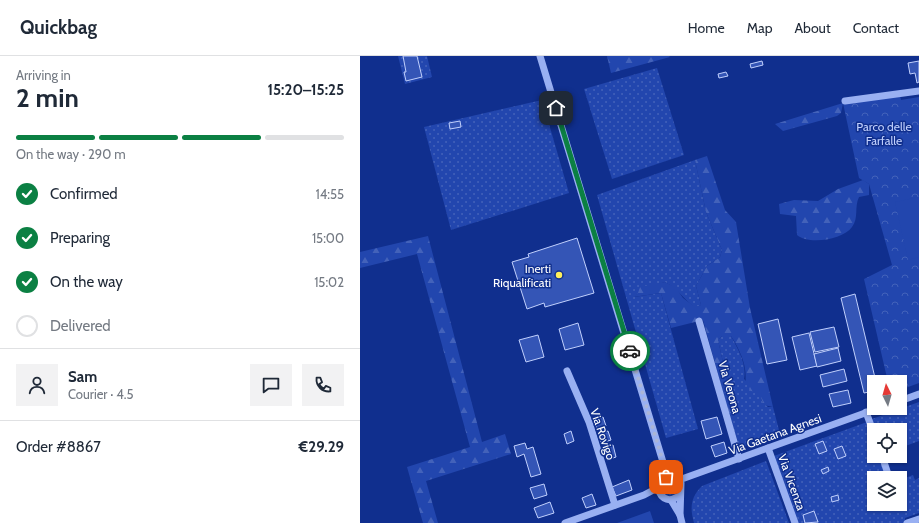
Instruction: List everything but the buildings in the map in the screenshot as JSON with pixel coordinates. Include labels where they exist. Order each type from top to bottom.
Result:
[{"type":"street","points":[[540,56],[663,462],[672,478],[682,487],[680,496],[681,519]]},
{"type":"street","points":[[845,101],[919,91]]},
{"type":"street","name":"Via Verona","points":[[700,321],[739,459]]},
{"type":"street","name":"Via Rovigo","points":[[567,371],[589,422],[615,505]]},
{"type":"street","points":[[907,398],[919,394]]},
{"type":"street","points":[[866,412],[870,423]]},
{"type":"street","name":"Via Gaetana Agnesi","points":[[672,478],[692,476],[866,412]]},
{"type":"street","name":"Via Vicenza","points":[[768,448],[795,523]]},
{"type":"street","name":"Via Gaetana Agnesi","points":[[682,487],[692,476]]},
{"type":"street","points":[[663,498],[659,487],[661,481],[672,478]]},
{"type":"street","points":[[565,523],[644,495],[659,487]]},
{"type":"street","points":[[644,495],[671,500],[680,496]]},
{"type":"street","points":[[671,500],[681,519]]},
{"type":"street","points":[[907,523],[919,519]]},
{"type":"green space","points":[[398,56],[427,56],[432,77],[405,84]]},
{"type":"green space","points":[[607,56],[669,56],[670,57],[611,73]]},
{"type":"green space","points":[[657,68],[684,155],[612,179],[584,89]]},
{"type":"green space","name":"Parco delle Farfalle","points":[[900,95],[901,100],[919,97],[919,383],[907,387],[907,375],[886,375],[864,279],[892,265],[869,184],[859,178],[843,103]]},
{"type":"green space","points":[[542,100],[569,193],[451,230],[424,127]]},
{"type":"green space","points":[[843,103],[841,113],[837,116],[783,131],[775,124]]},
{"type":"green space","points":[[707,156],[725,210],[736,222],[750,308],[773,407],[764,405],[757,392],[751,391],[746,382],[746,373],[738,348],[731,336],[722,336],[718,340],[733,407],[731,421],[703,320],[671,328],[661,293],[633,297],[638,293],[640,287],[665,282],[676,288],[683,298],[695,307],[701,305],[696,286],[707,266],[720,257],[722,250],[706,212],[695,160]]},
{"type":"green space","points":[[695,160],[706,212],[722,250],[720,257],[707,266],[696,286],[701,305],[695,308],[665,282],[652,286],[634,297],[661,293],[698,429],[666,438],[597,195]]},
{"type":"green space","points":[[863,180],[869,184],[869,195],[859,197],[856,216],[852,227],[848,231],[834,238],[825,240],[809,240],[802,238],[797,235],[796,216],[780,214],[779,204],[794,200],[818,201],[838,189]]},
{"type":"green space","points":[[919,197],[919,257],[908,260],[895,202]]},
{"type":"green space","points":[[428,236],[482,442],[505,434],[511,454],[426,481],[438,523],[423,523],[407,467],[470,447],[417,254],[360,268],[360,252]]},
{"type":"green space","points":[[722,336],[731,336],[743,362],[745,373],[744,379],[761,395],[762,401],[768,407],[773,407],[780,434],[740,448],[731,421],[733,407],[718,340]]},
{"type":"green space","points":[[919,402],[919,441],[907,445],[907,423],[873,423],[872,419],[883,415],[907,415],[907,406]]},
{"type":"green space","points":[[867,422],[867,463],[882,463],[884,471],[867,471],[867,511],[907,511],[907,477],[913,475],[915,480],[919,478],[919,513],[905,518],[905,523],[798,523],[774,456]]},
{"type":"green space","points":[[766,461],[789,523],[694,523],[692,503],[695,495],[702,486]]},
{"type":"green space","points":[[671,481],[678,486],[679,489],[674,496],[671,497],[664,492],[663,489],[668,482]]},
{"type":"green space","points":[[650,511],[654,523],[617,523]]},
{"type":"way so far","points":[[630,351],[663,462],[672,476],[666,477]]},
{"type":"place","name":"Inerti Riqualificati","points":[[559,275]]},
{"type":"route","points":[[556,108],[630,351]]}]
